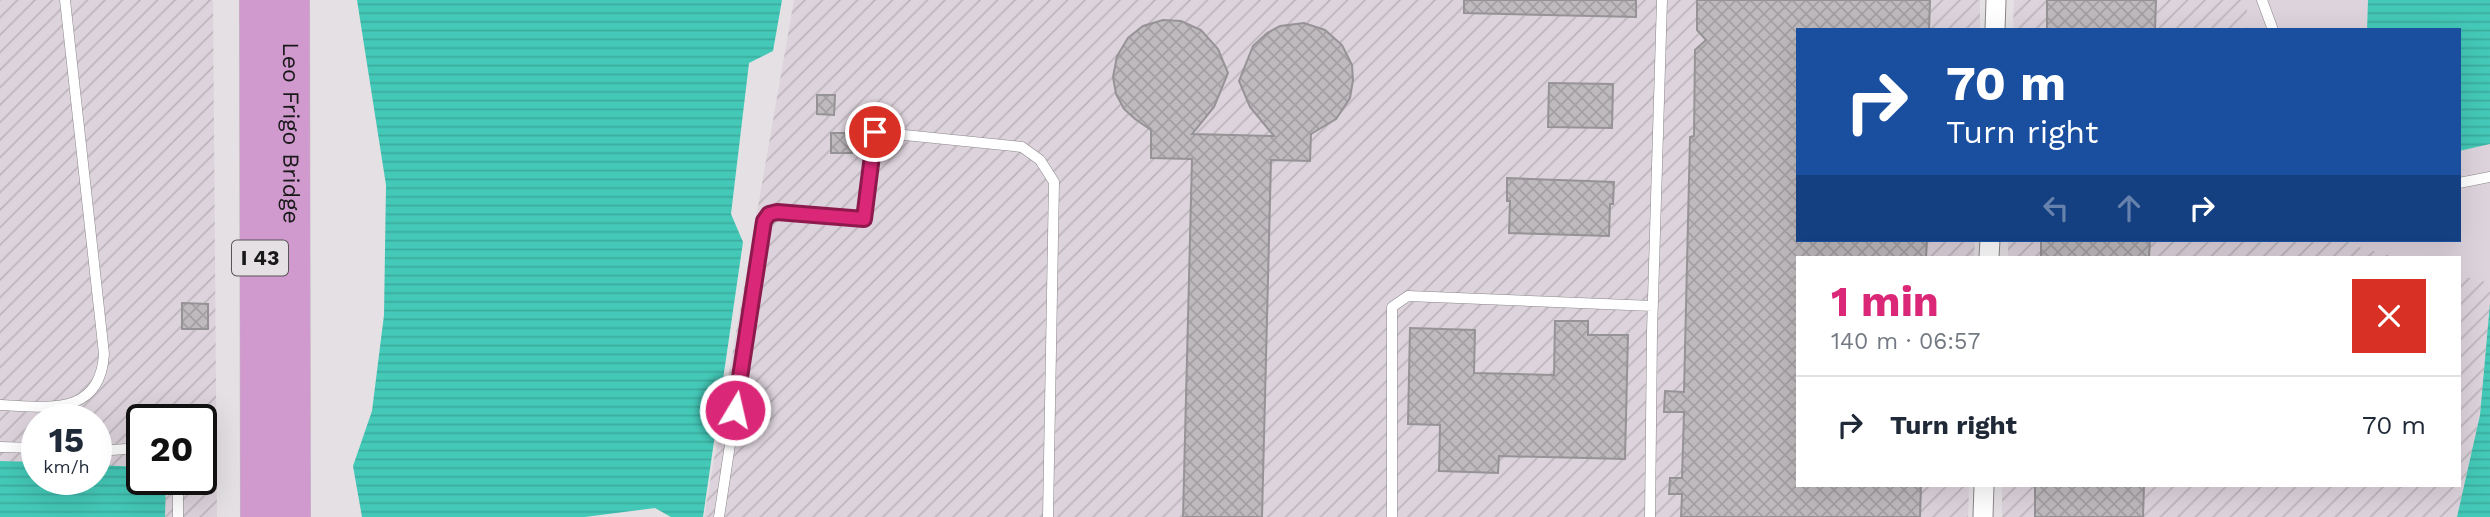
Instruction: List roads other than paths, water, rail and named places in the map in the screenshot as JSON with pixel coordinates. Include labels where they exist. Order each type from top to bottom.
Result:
[{"type":"highway","name":"I 43","points":[[258,0],[259,517]]},
{"type":"highway","name":"Leo Frigo Bridge","points":[[292,0],[292,517]]},
{"type":"street","points":[[1995,28],[1996,0]]},
{"type":"street","points":[[1983,517],[1984,487]]},
{"type":"lane","points":[[0,405],[59,407],[76,401],[91,393],[99,382],[103,368],[104,354],[65,0]]},
{"type":"lane","points":[[1650,517],[1662,0]]},
{"type":"lane","points":[[2262,0],[2272,28]]},
{"type":"lane","points":[[719,517],[764,221],[769,214],[777,212],[864,219],[875,132],[1022,147],[1040,160],[1054,183],[1048,517]]},
{"type":"lane","points":[[2461,183],[2490,177]]},
{"type":"lane","points":[[1392,517],[1392,307],[1408,296],[1653,306]]},
{"type":"lane","points":[[0,447],[21,448]]},
{"type":"lane","points":[[178,495],[178,517]]}]
